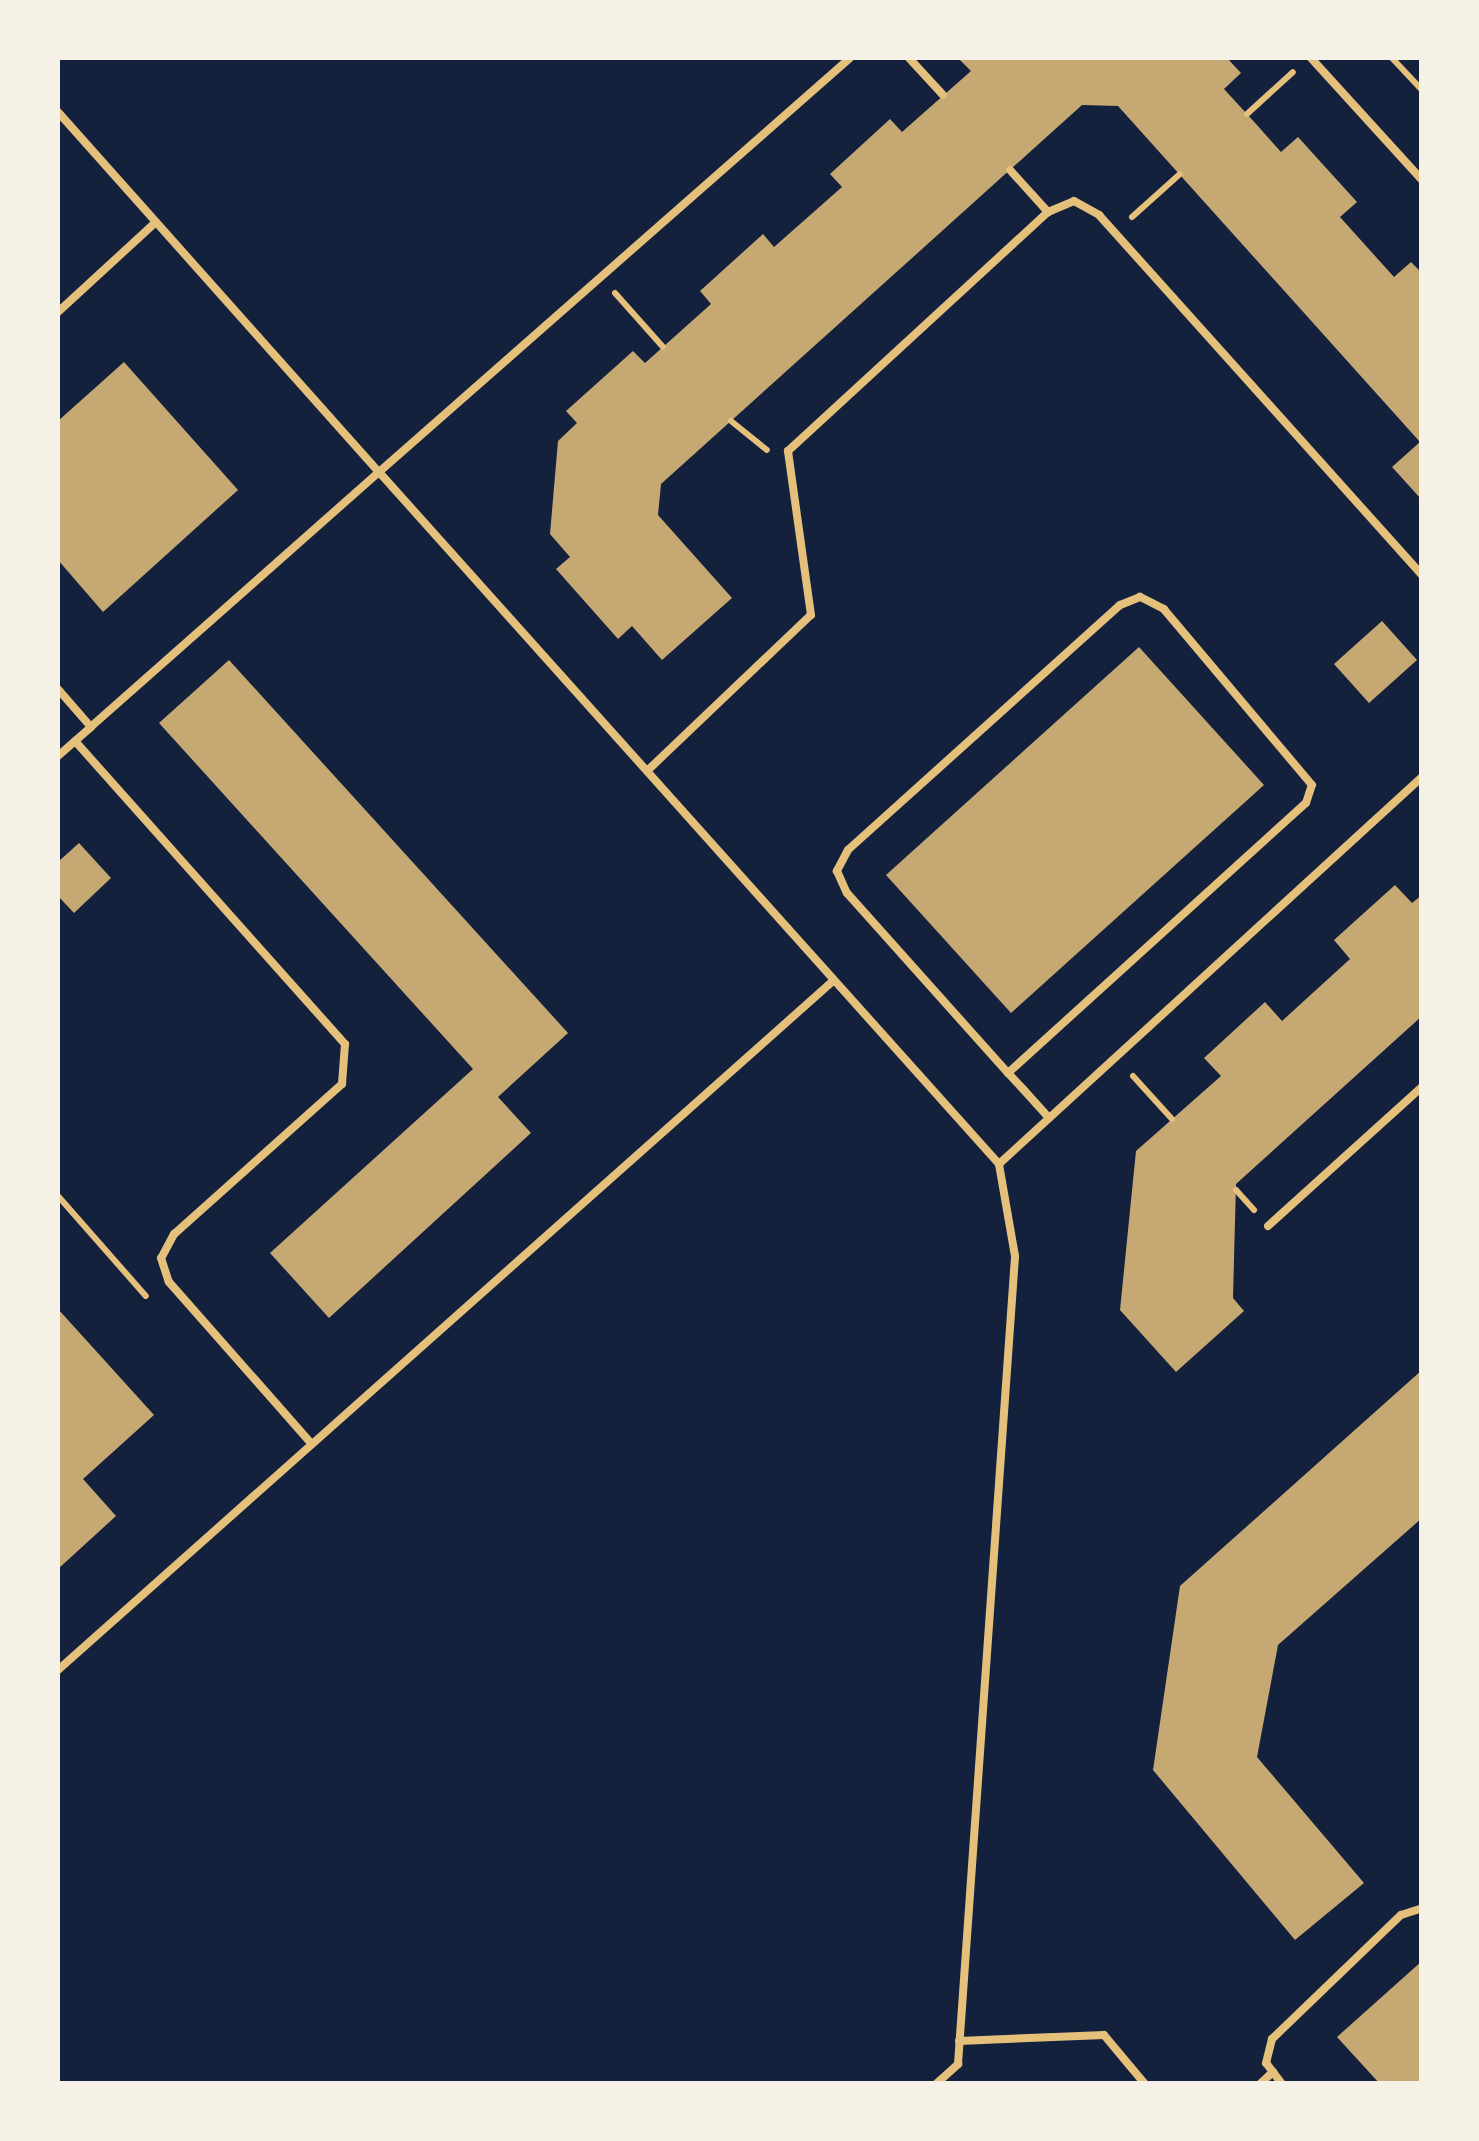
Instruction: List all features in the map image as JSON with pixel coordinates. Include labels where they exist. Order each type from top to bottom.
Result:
[{"type":"lane","points":[[58,756],[850,58]]},
{"type":"lane","points":[[909,58],[944,95]]},
{"type":"lane","points":[[1310,58],[1422,180]]},
{"type":"lane","points":[[58,112],[998,1164],[1016,1256],[958,2064],[936,2084]]},
{"type":"lane","points":[[1010,170],[1048,212]]},
{"type":"lane","points":[[647,771],[811,615],[788,451],[1048,212],[1074,202],[1114,232],[1422,575]]},
{"type":"lane","points":[[58,312],[156,222]]},
{"type":"lane","points":[[1008,1073],[1306,803],[1312,785],[1164,609],[1140,598],[1120,604],[848,850],[837,871],[847,894],[1008,1073],[1049,1118]]},
{"type":"lane","points":[[58,689],[91,726]]},
{"type":"lane","points":[[75,741],[344,1044],[342,1084],[174,1234],[161,1258],[169,1282],[312,1444]]},
{"type":"lane","points":[[998,1164],[1422,777]]},
{"type":"lane","points":[[58,1670],[834,980]]},
{"type":"lane","points":[[1268,1226],[1422,1087]]},
{"type":"lane","points":[[1282,2084],[1273,2072],[1272,2040],[1401,1916],[1422,1908]]},
{"type":"lane","points":[[959,2041],[1104,2035],[1145,2084]]},
{"type":"lane","points":[[1260,2084],[1273,2072]]},
{"type":"path","points":[[1246,114],[1310,58]]},
{"type":"path","points":[[1392,58],[1422,90]]},
{"type":"path","points":[[1114,232],[1180,174]]},
{"type":"path","points":[[601,277],[664,346]]},
{"type":"path","points":[[730,422],[756,450],[788,451]]},
{"type":"path","points":[[1116,1057],[1172,1120]]},
{"type":"building","points":[[958,58],[1227,58],[1241,73],[1224,89],[1281,152],[1298,137],[1357,202],[1340,217],[1394,277],[1411,262],[1422,273],[1422,500],[1392,467],[1420,442],[1118,106],[1082,105],[661,484],[658,515],[732,598],[662,660],[632,626],[618,639],[556,569],[570,557],[550,534],[558,441],[577,423],[566,411],[633,351],[645,363],[711,304],[700,291],[763,234],[774,247],[842,187],[830,174],[890,119],[902,132],[971,71]]},
{"type":"building","points":[[124,362],[238,490],[103,612],[58,560],[58,421]]},
{"type":"building","points":[[1382,621],[1417,660],[1369,703],[1334,664]]},
{"type":"building","points":[[1139,647],[1264,785],[1011,1013],[886,875]]},
{"type":"building","points":[[229,660],[568,1033],[498,1097],[531,1133],[329,1318],[270,1253],[473,1069],[159,723]]},
{"type":"building","points":[[79,843],[111,878],[74,913],[58,896],[58,862]]},
{"type":"building","points":[[1395,885],[1412,903],[1422,895],[1422,1016],[1236,1184],[1233,1298],[1244,1311],[1176,1372],[1120,1310],[1136,1151],[1221,1076],[1204,1058],[1265,1002],[1282,1021],[1350,959],[1334,940]]},
{"type":"building","points":[[58,1309],[154,1415],[83,1479],[116,1516],[58,1569]]},
{"type":"building","points":[[1422,1370],[1422,1518],[1278,1645],[1257,1757],[1364,1883],[1295,1940],[1153,1770],[1180,1586]]},
{"type":"building","points":[[1422,1961],[1422,2084],[1380,2084],[1337,2037]]}]
